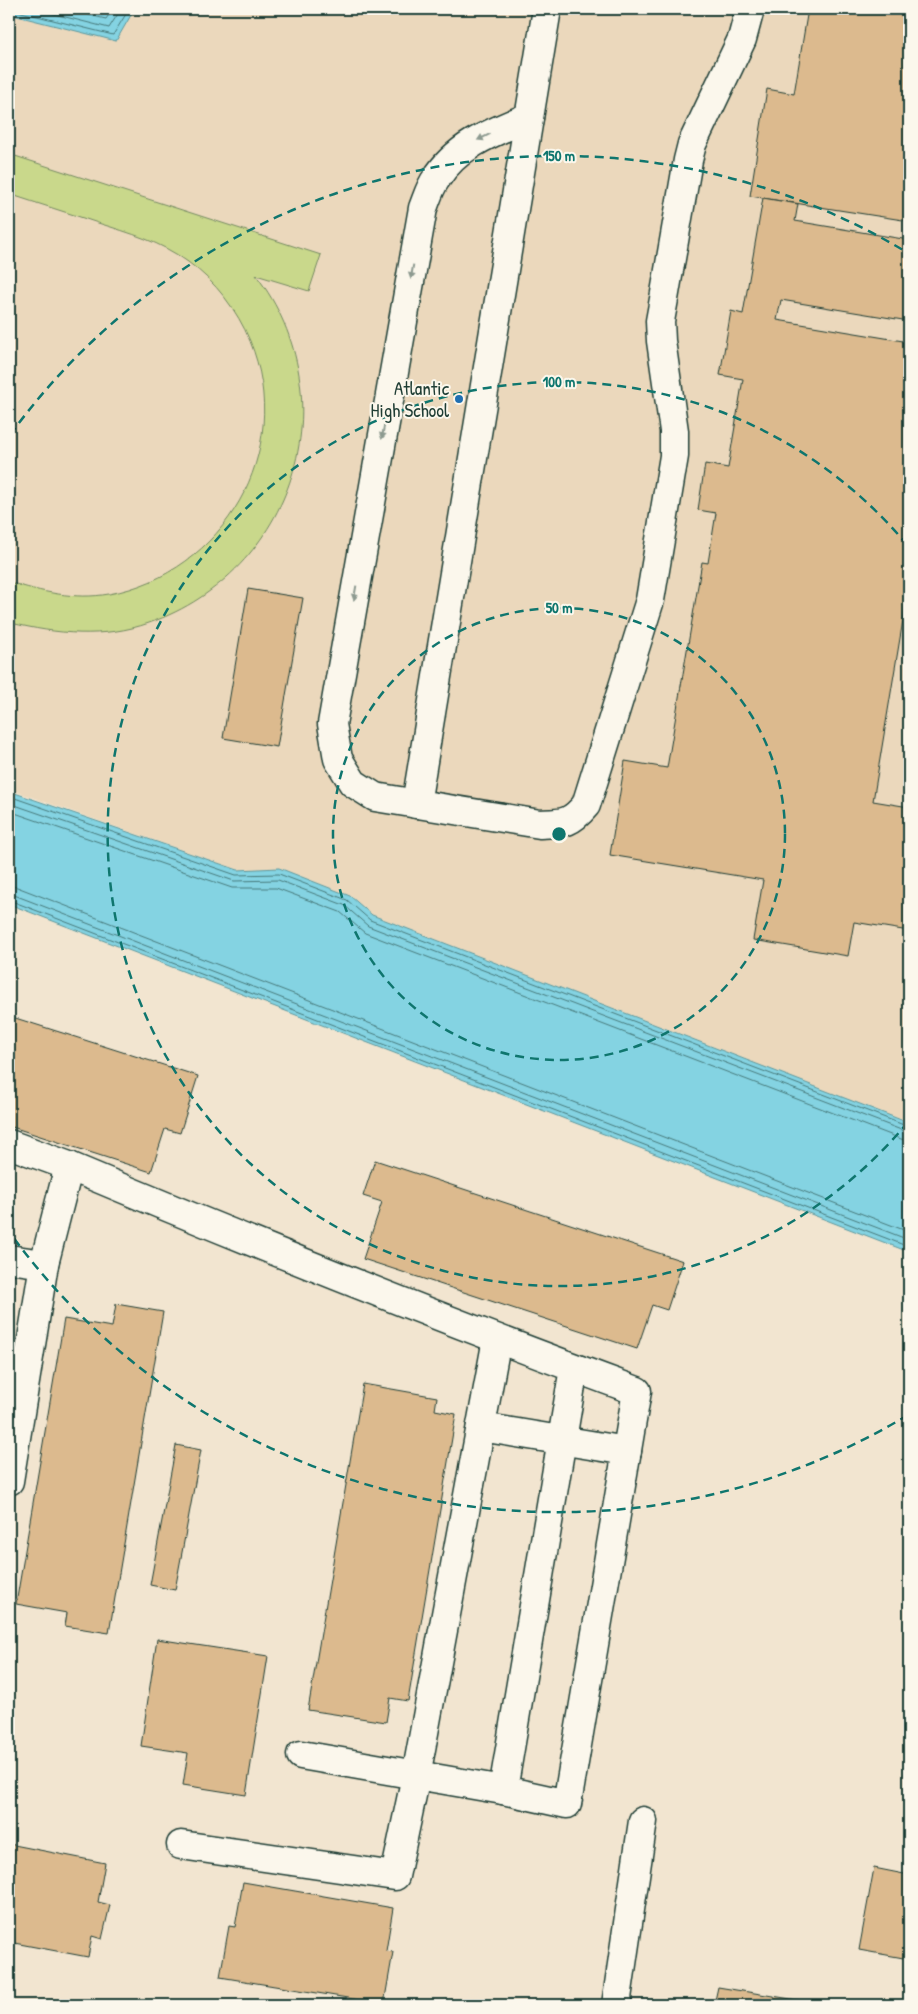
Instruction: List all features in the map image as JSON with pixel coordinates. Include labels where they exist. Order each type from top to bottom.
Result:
[{"type":"lane","points":[[416,804],[546,9]]},
{"type":"lane","points":[[529,117],[479,138],[454,156],[435,180],[423,208],[332,724],[338,759],[353,784],[375,797],[540,824],[561,823],[574,818],[586,805],[650,600],[674,456],[674,431],[660,321],[692,144],[742,39],[750,9]]},
{"type":"lane","points":[[9,1144],[69,1166],[497,1339],[637,1391],[567,1804],[503,1790],[301,1755]]},
{"type":"lane","points":[[9,1481],[44,1264],[69,1166]]},
{"type":"lane","points":[[9,1259],[44,1264]]},
{"type":"lane","points":[[181,1845],[395,1876],[416,1776],[497,1339]]},
{"type":"lane","points":[[503,1790],[574,1368]]},
{"type":"lane","points":[[482,1427],[627,1451]]},
{"type":"lane","points":[[616,2005],[643,1821]]},
{"type":"shaded area","name":"Atlantic High School","points":[[9,9],[909,9],[909,1123],[372,915],[350,896],[279,868],[238,870],[9,789]]},
{"type":"green space","points":[[9,154],[321,255],[309,291],[256,275],[284,323],[299,374],[301,426],[292,476],[271,523],[240,564],[199,598],[149,623],[132,628],[97,633],[80,633],[45,630],[9,623],[9,582],[58,594],[96,596],[150,582],[186,561],[216,534],[240,501],[255,464],[263,424],[262,383],[250,341],[239,318],[225,297],[208,278],[178,255],[145,239],[9,194]]},
{"type":"water","points":[[9,9],[132,9],[131,15],[116,41],[9,14]]},
{"type":"water","points":[[9,791],[238,870],[279,868],[350,896],[372,915],[909,1123],[909,1252],[9,904]]},
{"type":"building","points":[[808,9],[909,9],[909,221],[750,196],[767,89],[794,94]]},
{"type":"building","points":[[763,198],[798,204],[795,221],[909,240],[909,321],[781,300],[777,320],[909,342],[909,584],[873,801],[909,807],[909,931],[854,922],[848,956],[753,940],[763,880],[610,855],[625,761],[667,768],[702,562],[708,563],[716,513],[698,510],[705,464],[728,468],[743,379],[720,375],[731,311],[743,314]]},
{"type":"building","points":[[248,589],[303,598],[277,747],[223,738]]},
{"type":"building","points":[[9,1016],[198,1076],[180,1133],[165,1129],[151,1172],[9,1126]]},
{"type":"building","points":[[375,1160],[683,1261],[667,1310],[652,1305],[637,1349],[363,1259],[382,1202],[363,1196]]},
{"type":"building","points":[[116,1304],[163,1312],[109,1633],[65,1626],[67,1613],[16,1604],[64,1319],[112,1327]]},
{"type":"building","points":[[363,1384],[437,1397],[435,1410],[456,1414],[408,1701],[390,1698],[386,1722],[308,1710]]},
{"type":"building","points":[[176,1445],[201,1450],[175,1590],[150,1585]]},
{"type":"building","points":[[157,1639],[268,1656],[246,1795],[183,1785],[188,1753],[141,1746]]},
{"type":"building","points":[[9,1844],[105,1863],[98,1902],[110,1905],[102,1939],[92,1936],[88,1957],[9,1942]]},
{"type":"building","points":[[874,1868],[909,1875],[909,1959],[859,1950]]},
{"type":"building","points":[[243,1882],[393,1908],[386,1951],[393,1952],[384,2004],[220,1977],[229,1926],[235,1927]]},
{"type":"building","points":[[718,1987],[815,2003],[815,2005],[714,2005]]},
{"type":"place","name":"Atlantic High School","points":[[459,399]]}]
